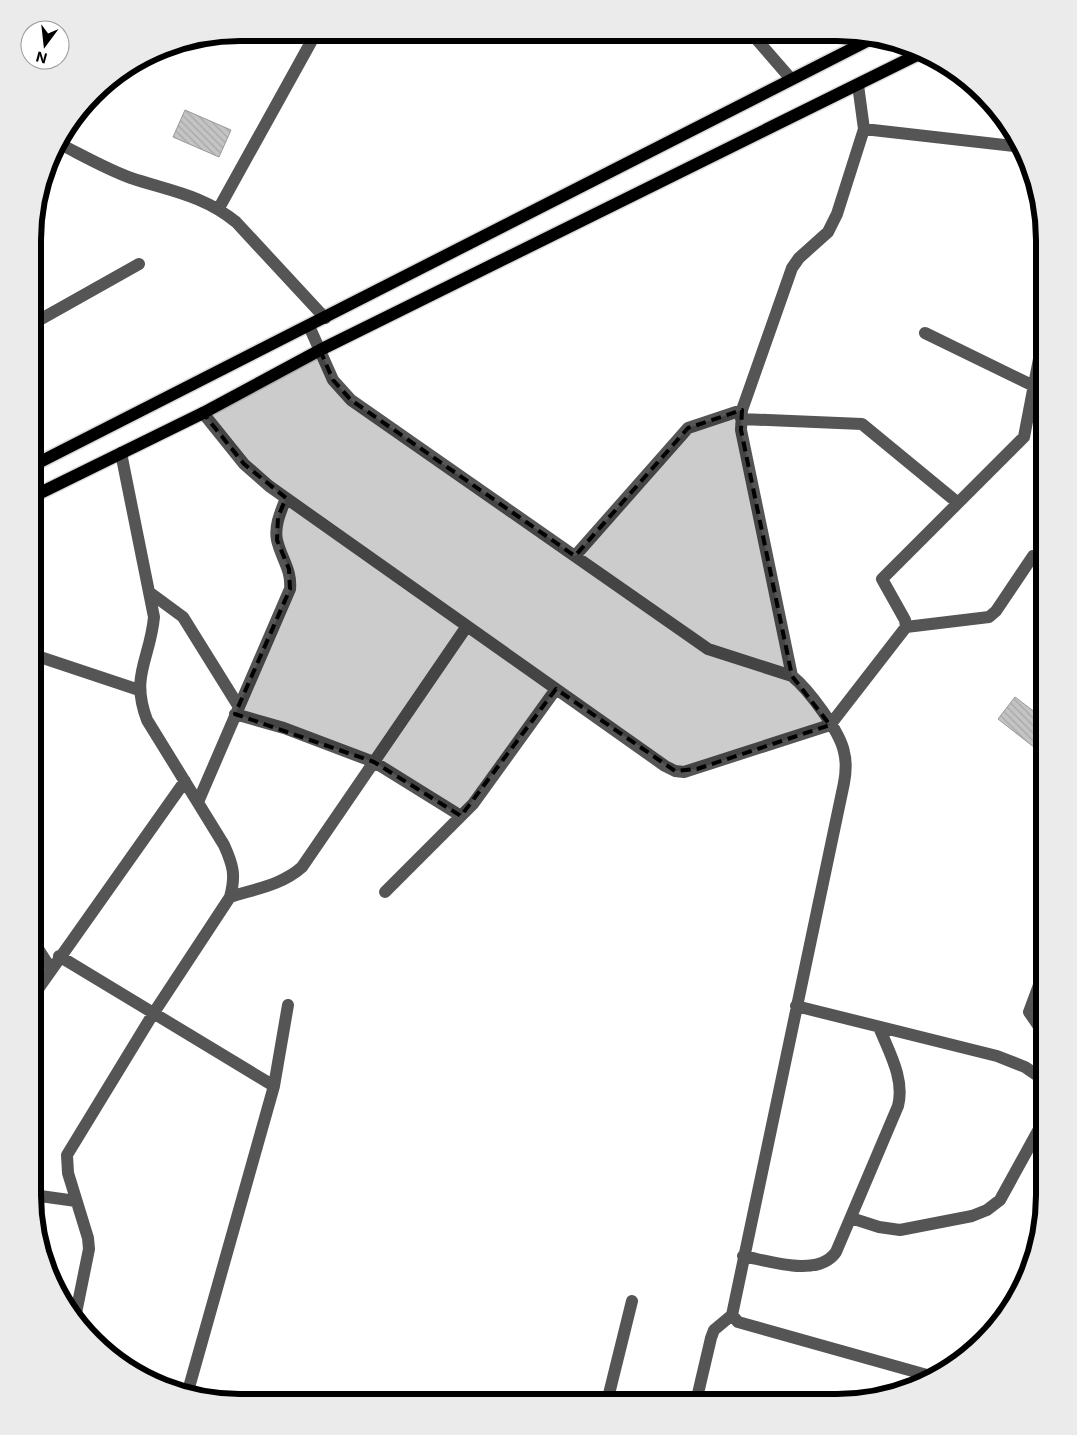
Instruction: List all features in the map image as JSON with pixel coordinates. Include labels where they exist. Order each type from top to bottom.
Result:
[{"type":"main road","points":[[41,461],[864,43]]},
{"type":"main road","points":[[41,493],[202,413],[320,350],[914,57]]},
{"type":"street","points":[[220,208],[312,41]]},
{"type":"street","points":[[758,41],[791,79]]},
{"type":"street","points":[[792,676],[741,414],[792,268],[834,224],[864,128],[858,85]]},
{"type":"street","points":[[864,128],[1012,146]]},
{"type":"street","points":[[65,146],[130,178],[202,199],[220,208],[236,222],[325,318]]},
{"type":"street","points":[[41,319],[139,264]]},
{"type":"street","points":[[309,326],[333,380],[351,400],[708,649],[792,676],[801,683],[830,725],[844,751],[846,767],[732,1315],[714,1330],[698,1394]]},
{"type":"street","points":[[925,333],[1036,387]]},
{"type":"street","points":[[202,413],[256,476],[675,771],[697,769],[830,725],[906,628],[905,620],[882,579],[1024,437],[1036,398]]},
{"type":"street","points":[[575,556],[688,428],[741,414],[862,424],[958,503]]},
{"type":"street","points":[[77,1308],[88,1249],[88,1238],[68,1173],[66,1155],[153,1014],[230,897],[234,880],[232,863],[224,845],[147,720],[139,690],[153,630],[154,617],[121,453]]},
{"type":"street","points":[[198,802],[290,589],[289,569],[277,540],[278,517],[286,498]]},
{"type":"street","points":[[906,628],[980,620],[989,617],[996,611],[1032,556]]},
{"type":"street","points":[[149,592],[183,617],[237,710],[374,762],[461,816]]},
{"type":"street","points":[[230,897],[291,877],[302,867],[467,626]]},
{"type":"street","points":[[41,657],[139,690]]},
{"type":"street","points":[[385,892],[473,804],[556,689]]},
{"type":"street","points":[[41,985],[59,956],[185,781]]},
{"type":"street","points":[[41,953],[52,969]]},
{"type":"street","points":[[59,956],[274,1086]]},
{"type":"street","points":[[1036,995],[1029,1012],[1036,1022]]},
{"type":"street","points":[[189,1387],[274,1086],[288,1005]]},
{"type":"street","points":[[796,1006],[997,1056],[1026,1067],[1036,1074]]},
{"type":"street","points":[[743,1256],[809,1267],[820,1266],[831,1260],[836,1252],[898,1106],[902,1092],[900,1081],[880,1027]]},
{"type":"street","points":[[851,1218],[879,1227],[900,1230],[972,1216],[987,1210],[1000,1200],[1036,1135]]},
{"type":"street","points":[[41,1196],[76,1201]]},
{"type":"street","points":[[608,1394],[632,1301]]},
{"type":"street","points":[[732,1315],[738,1322],[923,1374]]},
{"type":"highlighted area","points":[[320,350],[333,380],[351,400],[575,556],[688,428],[742,410],[741,430],[792,676],[830,725],[697,769],[675,771],[556,689],[461,816],[374,762],[235,714],[290,589],[289,569],[277,540],[278,517],[286,498],[244,464],[203,413]]},
{"type":"building","points":[[185,110],[231,130],[219,157],[173,137]]},
{"type":"building","points":[[1015,697],[1036,713],[1036,749],[998,719]]}]
